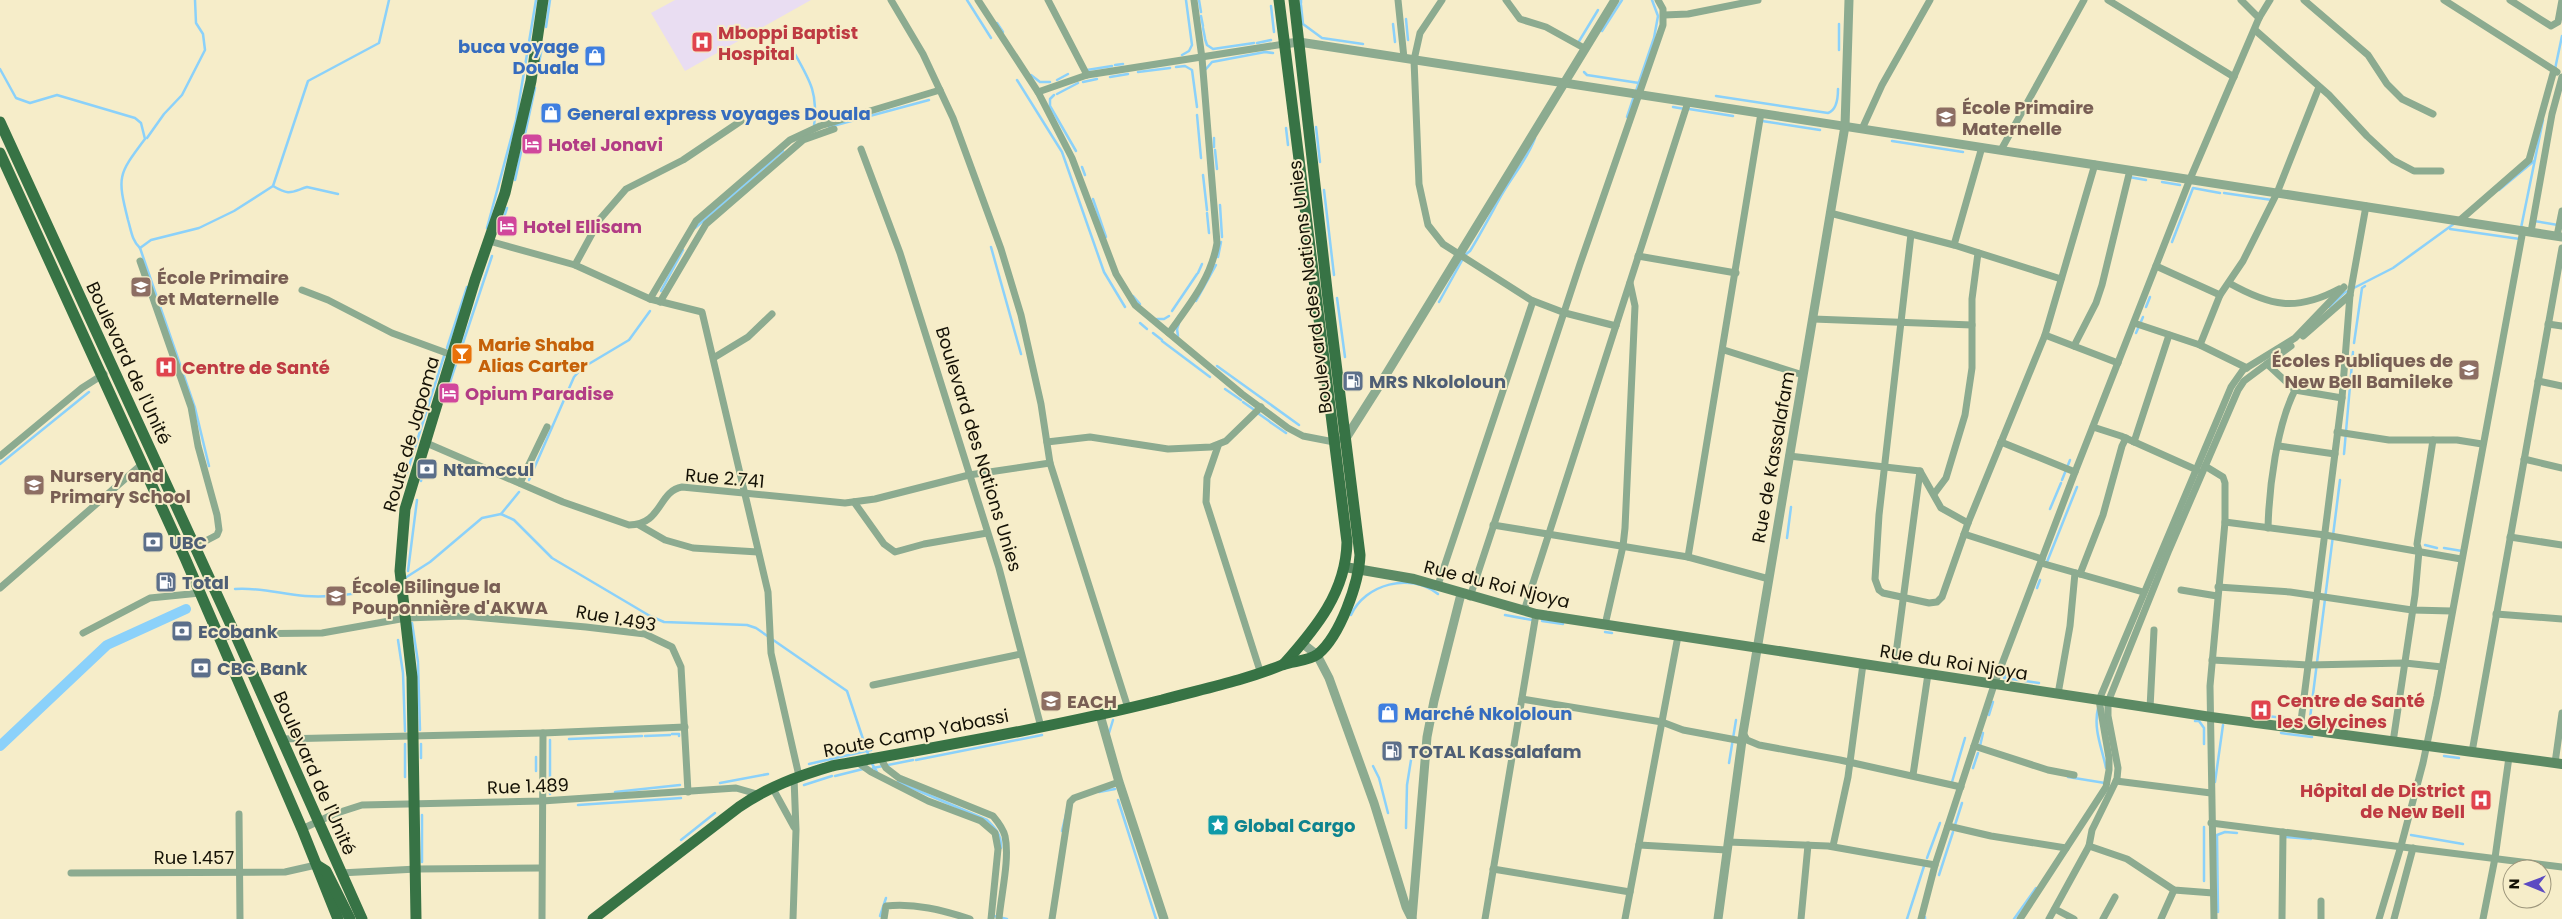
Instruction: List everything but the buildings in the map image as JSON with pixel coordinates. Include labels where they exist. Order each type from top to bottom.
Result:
[{"type":"main road","name":"Route de Japoma","points":[[416,919],[417,869],[412,677],[400,571],[405,508],[424,442],[505,193],[531,81],[543,0]]},
{"type":"main road","name":"Boulevard des Nations Unies","points":[[1279,0],[1330,358],[1346,438],[1359,546],[1359,570],[1352,595],[1332,636],[1316,655]]},
{"type":"main road","name":"Boulevard des Nations Unies","points":[[1294,0],[1330,358],[1334,442],[1346,530],[1345,566]]},
{"type":"main road","name":"Boulevard de l'Unité","points":[[0,122],[362,919]]},
{"type":"main road","name":"Boulevard de l'Unité","points":[[0,153],[200,593],[302,829],[338,919]]},
{"type":"main road","name":"Rue du Roi Njoya","points":[[1345,566],[1438,585],[1466,596],[1536,614],[2211,717],[2558,764]]},
{"type":"main road","points":[[1284,664],[1316,627],[1328,607],[1345,566]]},
{"type":"main road","name":"Route Camp Yabassi","points":[[593,919],[758,794],[796,777],[860,761],[1100,715],[1261,674],[1284,664],[1316,655]]},
{"type":"main road","points":[[316,865],[326,871],[350,919]]},
{"type":"street","points":[[891,0],[924,54],[940,90],[959,136],[1012,282],[1040,404],[1050,462],[1128,708]]},
{"type":"street","points":[[978,0],[1038,92],[1072,158],[1116,274],[1135,305],[1288,428],[1302,436],[1334,442],[1346,438],[1615,0]]},
{"type":"street","points":[[1048,0],[1087,75]]},
{"type":"street","points":[[1169,334],[1204,282],[1210,270],[1217,243],[1202,58],[1194,0]]},
{"type":"street","points":[[1398,0],[1404,58]]},
{"type":"street","points":[[1442,0],[1420,33],[1414,60],[1420,198],[1432,232],[1443,244],[1459,256],[1534,301],[1565,314],[1616,326]]},
{"type":"street","points":[[1506,0],[1520,19],[1546,27],[1584,48]]},
{"type":"street","points":[[1302,643],[1316,655],[1338,701],[1412,919],[1427,737],[1466,596],[1493,526],[1663,25],[1664,15],[1658,0]]},
{"type":"street","points":[[1664,15],[1688,14],[1758,0]]},
{"type":"street","name":"Rue de Kassalafam","points":[[1718,919],[1742,737],[1845,126],[1849,0]]},
{"type":"street","points":[[1862,129],[1882,85],[1930,0]]},
{"type":"street","points":[[2001,150],[2084,0]]},
{"type":"street","points":[[2108,0],[2234,77]]},
{"type":"street","points":[[2241,0],[2260,18]]},
{"type":"street","points":[[1921,919],[1935,865],[1994,685],[2190,179],[2254,30],[2270,0]]},
{"type":"street","points":[[2304,0],[2368,55],[2387,84],[2402,99],[2433,114]]},
{"type":"street","points":[[2379,919],[2401,846],[2426,746],[2482,444],[2550,123],[2562,76],[2444,0]]},
{"type":"street","points":[[2510,0],[2550,26],[2558,22],[2562,0]]},
{"type":"street","points":[[2254,30],[2319,87],[2393,160],[2414,171],[2441,171]]},
{"type":"street","points":[[1038,92],[1087,75],[1299,42],[2559,236],[2562,211]]},
{"type":"street","points":[[2458,221],[2529,160],[2554,70]]},
{"type":"street","points":[[2200,346],[2220,295],[2229,283],[2277,193],[2319,87]]},
{"type":"street","points":[[650,299],[696,221],[790,140],[820,126],[940,90]]},
{"type":"street","points":[[1524,611],[1688,102]]},
{"type":"street","points":[[1688,557],[1724,350],[1761,113]]},
{"type":"street","points":[[576,265],[600,219],[626,189],[683,160],[741,121]]},
{"type":"street","points":[[660,302],[706,224],[803,140],[834,129]]},
{"type":"street","points":[[1954,246],[1982,147]]},
{"type":"street","name":"Boulevard des Nations Unies","points":[[861,149],[900,253],[987,533],[1041,726]]},
{"type":"street","points":[[1911,234],[1879,515],[1875,579],[1878,590],[1903,598],[1929,603],[1937,602],[1942,597],[1968,523],[2045,335],[2095,164]]},
{"type":"street","points":[[2074,346],[2096,303],[2102,285],[2130,170]]},
{"type":"street","points":[[2300,729],[2342,398],[2350,296],[2366,206]]},
{"type":"street","points":[[1830,213],[1954,246],[2061,279]]},
{"type":"street","points":[[489,241],[576,265],[650,299],[702,312],[715,357],[744,494],[768,592],[771,654],[796,777],[792,919]]},
{"type":"street","points":[[2472,752],[2562,248]]},
{"type":"street","points":[[1934,494],[1946,478],[1965,415],[1972,368],[1972,300],[1978,253]]},
{"type":"street","points":[[1638,256],[1736,273]]},
{"type":"street","points":[[140,261],[191,407],[198,446],[217,515],[219,533],[194,547]]},
{"type":"street","points":[[2156,266],[2220,295]]},
{"type":"street","points":[[1605,625],[1623,546],[1635,306],[1630,282]]},
{"type":"street","points":[[2229,283],[2265,300],[2286,305],[2312,301],[2353,282]]},
{"type":"street","points":[[2020,919],[2104,791],[2108,780],[2109,758],[2104,701],[2144,592],[2231,387],[2240,372],[2296,338],[2344,286]]},
{"type":"street","points":[[302,290],[328,300],[392,333],[452,355]]},
{"type":"street","points":[[2049,919],[2089,846],[2092,830],[2116,781],[2118,768],[2104,701],[2238,390],[2244,381],[2350,296]]},
{"type":"street","points":[[1438,585],[1534,301]]},
{"type":"street","points":[[715,357],[748,337],[772,314]]},
{"type":"street","points":[[1812,318],[1972,325]]},
{"type":"street","points":[[2134,323],[2200,346],[2247,368]]},
{"type":"street","points":[[2548,324],[2562,326]]},
{"type":"street","points":[[2045,335],[2118,363]]},
{"type":"street","points":[[2134,442],[2169,335]]},
{"type":"street","points":[[1724,350],[1803,376]]},
{"type":"street","points":[[2267,364],[2295,390],[2312,395],[2342,398]]},
{"type":"street","points":[[0,456],[82,388],[113,370]]},
{"type":"street","points":[[2538,381],[2562,386]]},
{"type":"street","points":[[2268,528],[2272,477],[2278,446],[2286,406],[2295,390]]},
{"type":"street","points":[[1261,407],[1241,428],[1218,446],[1207,478],[1206,502],[1261,674]]},
{"type":"street","points":[[520,483],[547,427]]},
{"type":"street","points":[[2093,427],[2126,438],[2196,470]]},
{"type":"street","points":[[2337,432],[2390,440],[2450,439],[2482,444]]},
{"type":"street","points":[[1046,442],[1090,437],[1168,449],[1218,446]]},
{"type":"street","points":[[2058,694],[2078,574],[2103,516],[2122,446],[2126,438]]},
{"type":"street","points":[[2392,742],[2405,663],[2419,551],[2417,544],[2433,440]]},
{"type":"street","points":[[424,442],[601,516],[629,525],[639,525],[678,545],[693,548],[758,552]]},
{"type":"street","points":[[2001,442],[2075,472]]},
{"type":"street","points":[[2278,446],[2335,454]]},
{"type":"street","points":[[1789,456],[1920,471]]},
{"type":"street","points":[[2524,459],[2562,468]]},
{"type":"street","name":"Rue 2.741","points":[[639,525],[653,516],[671,491],[676,488],[813,502],[854,502],[875,499],[969,475],[1050,462]]},
{"type":"street","points":[[0,588],[141,465]]},
{"type":"street","points":[[2205,466],[2223,477],[2225,483],[2225,522],[2212,660],[2211,823],[2214,919]]},
{"type":"street","points":[[1920,471],[1941,508],[1968,523]]},
{"type":"street","points":[[1894,669],[1920,471]]},
{"type":"street","points":[[854,502],[884,544],[895,552],[924,544],[987,533]]},
{"type":"street","points":[[2225,522],[2325,535],[2461,558]]},
{"type":"street","points":[[1493,526],[1688,557],[1768,579]]},
{"type":"street","points":[[1964,534],[2078,574],[2144,592]]},
{"type":"street","points":[[2510,537],[2562,545]]},
{"type":"street","points":[[2218,588],[2290,592],[2412,610],[2452,610]]},
{"type":"street","points":[[2181,590],[2217,596]]},
{"type":"street","points":[[83,633],[150,598],[200,593]]},
{"type":"street","points":[[1485,919],[1536,614]]},
{"type":"street","points":[[2496,614],[2562,619]]},
{"type":"street","name":"Rue 1.493","points":[[220,639],[234,634],[322,633],[406,618],[464,616],[645,634],[666,642],[672,647],[681,667],[688,792]]},
{"type":"street","points":[[2150,708],[2154,630]]},
{"type":"street","points":[[1625,919],[1678,636]]},
{"type":"street","points":[[873,685],[1021,654]]},
{"type":"street","points":[[2212,660],[2308,665],[2405,663],[2442,667]]},
{"type":"street","points":[[1833,846],[1850,762],[1863,664]]},
{"type":"street","points":[[1912,775],[1928,674]]},
{"type":"street","points":[[1522,699],[1662,722],[1683,730],[1742,737],[1759,746],[1850,762],[1961,786]]},
{"type":"street","points":[[2558,764],[2562,713]]},
{"type":"street","points":[[1100,715],[1119,782],[1164,919]]},
{"type":"street","points":[[280,739],[543,733],[685,727]]},
{"type":"street","points":[[542,919],[543,733]]},
{"type":"street","points":[[1974,746],[2048,770],[2074,776]]},
{"type":"street","points":[[2482,919],[2495,858],[2509,757]]},
{"type":"street","points":[[878,758],[891,774],[993,816],[1002,827],[1005,837],[1006,854],[999,919]]},
{"type":"street","points":[[860,761],[871,772],[928,800],[980,821],[995,833],[998,849],[991,919]]},
{"type":"street","points":[[2116,781],[2211,793]]},
{"type":"street","points":[[1052,919],[1070,802],[1074,798],[1119,782]]},
{"type":"street","points":[[772,787],[796,830]]},
{"type":"street","name":"Rue 1.489","points":[[302,829],[317,821],[362,805],[542,801],[736,788],[758,794]]},
{"type":"street","points":[[239,814],[240,919]]},
{"type":"street","points":[[2211,823],[2562,867]]},
{"type":"street","points":[[1948,826],[1991,836],[2066,848]]},
{"type":"street","points":[[2282,919],[2283,832]]},
{"type":"street","points":[[1639,845],[1833,846],[1935,865]]},
{"type":"street","points":[[1801,919],[1808,845]]},
{"type":"street","points":[[2089,846],[2127,858],[2174,890],[2213,893]]},
{"type":"street","points":[[2394,919],[2413,848]]},
{"type":"street","name":"Rue 1.457","points":[[71,873],[285,872],[316,865]]},
{"type":"street","points":[[340,873],[417,869],[541,868]]},
{"type":"street","points":[[1494,869],[1630,892]]},
{"type":"street","points":[[2161,919],[2174,890]]},
{"type":"street","points":[[2103,919],[2116,897]]},
{"type":"street","points":[[2321,901],[2321,919]]},
{"type":"street","points":[[884,919],[886,906],[902,904],[928,908],[970,919]]},
{"type":"street","points":[[2055,909],[2074,919]]},
{"type":"shaded area","name":"Mboppi Baptist Hospital","points":[[675,0],[811,0],[685,71],[651,13]]},
{"type":"waterway","points":[[147,138],[164,114],[182,95],[205,50],[203,34],[196,23],[195,0]]},
{"type":"waterway","points":[[140,248],[151,240],[199,228],[234,211],[273,186],[308,81],[379,43],[389,0]]},
{"type":"waterway","points":[[487,228],[516,120],[536,0]]},
{"type":"waterway","points":[[546,27],[550,0]]},
{"type":"waterway","points":[[967,0],[991,38]]},
{"type":"waterway","points":[[1182,55],[1189,51],[1192,45],[1186,0]]},
{"type":"waterway","points":[[1199,0],[1201,12]]},
{"type":"waterway","points":[[1602,31],[1622,0]]},
{"type":"waterway","points":[[1636,91],[1654,38],[1658,16],[1652,0]]},
{"type":"waterway","points":[[1301,5],[1303,24],[1322,38],[1363,44]]},
{"type":"waterway","points":[[1271,6],[1274,32]]},
{"type":"waterway","points":[[1578,43],[1598,10]]},
{"type":"waterway","points":[[1201,16],[1203,26]]},
{"type":"waterway","points":[[1406,19],[1408,40]]},
{"type":"waterway","points":[[997,23],[1003,32]]},
{"type":"waterway","points":[[1393,24],[1395,42]]},
{"type":"waterway","points":[[1839,24],[1839,50]]},
{"type":"waterway","points":[[1203,28],[1205,38]]},
{"type":"waterway","points":[[2555,69],[2562,36]]},
{"type":"waterway","points":[[1205,39],[1207,45],[1213,49],[1254,43]]},
{"type":"waterway","points":[[1257,43],[1271,40]]},
{"type":"waterway","points":[[539,63],[542,47]]},
{"type":"waterway","points":[[1206,69],[1212,62],[1265,52],[1273,53]]},
{"type":"waterway","points":[[795,54],[812,89],[815,106],[814,127]]},
{"type":"waterway","points":[[1115,65],[1123,64]]},
{"type":"waterway","points":[[1087,70],[1112,66]]},
{"type":"waterway","points":[[1176,67],[1185,66],[1192,70],[1197,107]]},
{"type":"waterway","points":[[1138,72],[1170,68]]},
{"type":"waterway","points":[[0,69],[16,98],[30,103],[57,95],[135,118],[141,123],[145,139],[129,161],[122,177],[121,185],[124,205],[132,235],[140,248],[195,408],[209,466]]},
{"type":"waterway","points":[[1584,72],[1587,75],[1639,83]]},
{"type":"waterway","points":[[1057,80],[1068,74]]},
{"type":"waterway","points":[[1110,77],[1128,74]]},
{"type":"waterway","points":[[1031,75],[1040,82],[1050,82]]},
{"type":"waterway","points":[[1083,82],[1097,79]]},
{"type":"waterway","points":[[1017,80],[1062,152],[1104,272],[1125,307]]},
{"type":"waterway","points":[[1057,94],[1078,83]]},
{"type":"waterway","points":[[515,180],[535,88]]},
{"type":"waterway","points":[[1716,96],[1828,113],[1835,106],[1838,89]]},
{"type":"waterway","points":[[1054,95],[1050,99],[1050,106],[1076,151]]},
{"type":"waterway","points":[[1627,117],[1634,96]]},
{"type":"waterway","points":[[829,127],[929,100]]},
{"type":"waterway","points":[[1673,107],[1685,109]]},
{"type":"waterway","points":[[1689,109],[1733,116]]},
{"type":"waterway","points":[[1197,115],[1201,158]]},
{"type":"waterway","points":[[2521,228],[2543,120]]},
{"type":"waterway","points":[[1762,121],[1820,130]]},
{"type":"waterway","points":[[1316,127],[1320,162]]},
{"type":"waterway","points":[[1286,128],[1288,145]]},
{"type":"waterway","points":[[1214,138],[1214,147]]},
{"type":"waterway","points":[[1439,302],[1465,255],[1470,251],[1505,189],[1528,154],[1535,138]]},
{"type":"waterway","points":[[1892,141],[1963,152]]},
{"type":"waterway","points":[[1215,150],[1217,169]]},
{"type":"waterway","points":[[695,228],[783,151]]},
{"type":"waterway","points":[[2499,190],[2534,161]]},
{"type":"waterway","points":[[1082,167],[1085,175]]},
{"type":"waterway","points":[[1203,175],[1207,210]]},
{"type":"waterway","points":[[2129,177],[2146,180]]},
{"type":"waterway","points":[[2162,182],[2180,185]]},
{"type":"waterway","points":[[273,186],[287,192],[294,192],[307,187],[338,194]]},
{"type":"waterway","points":[[2172,242],[2193,188],[2220,193]]},
{"type":"waterway","points":[[1324,190],[1334,275]]},
{"type":"waterway","points":[[2224,193],[2272,200]]},
{"type":"waterway","points":[[1093,199],[1106,237]]},
{"type":"waterway","points":[[1220,205],[1222,237]]},
{"type":"waterway","points":[[502,223],[507,208]]},
{"type":"waterway","points":[[1207,213],[1209,233]]},
{"type":"waterway","points":[[2534,221],[2558,225]]},
{"type":"waterway","points":[[2329,307],[2344,293],[2393,268],[2455,223]]},
{"type":"waterway","points":[[2450,229],[2520,239]]},
{"type":"waterway","points":[[1218,257],[1221,242]]},
{"type":"waterway","points":[[991,247],[1021,354]]},
{"type":"waterway","points":[[661,291],[683,250]]},
{"type":"waterway","points":[[444,400],[492,256]]},
{"type":"waterway","points":[[1198,273],[1202,264]]},
{"type":"waterway","points":[[1196,301],[1216,265]]},
{"type":"waterway","points":[[1172,311],[1197,274]]},
{"type":"waterway","points":[[2354,343],[2362,288],[2365,286]]},
{"type":"waterway","points":[[447,348],[467,287]]},
{"type":"waterway","points":[[1133,296],[1140,304]]},
{"type":"waterway","points":[[2146,307],[2150,297]]},
{"type":"waterway","points":[[1337,298],[1345,357]]},
{"type":"waterway","points":[[529,480],[574,377],[582,368],[629,340],[650,311]]},
{"type":"waterway","points":[[1157,319],[1164,319],[1169,316]]},
{"type":"waterway","points":[[2136,333],[2143,317]]},
{"type":"waterway","points":[[1140,323],[1147,329]]},
{"type":"waterway","points":[[1178,336],[1177,329],[1179,323]]},
{"type":"waterway","points":[[1153,333],[1162,340]]},
{"type":"waterway","points":[[1162,341],[1210,377]]},
{"type":"waterway","points":[[2344,454],[2353,352]]},
{"type":"waterway","points":[[403,485],[444,356]]},
{"type":"waterway","points":[[1217,366],[1299,425]]},
{"type":"waterway","points":[[1225,389],[1241,400]]},
{"type":"waterway","points":[[0,464],[89,392]]},
{"type":"waterway","points":[[1243,402],[1253,409]]},
{"type":"waterway","points":[[1259,414],[1269,421]]},
{"type":"waterway","points":[[1270,422],[1286,433]]},
{"type":"waterway","points":[[2062,480],[2070,460]]},
{"type":"waterway","points":[[421,481],[425,462]]},
{"type":"waterway","points":[[2310,718],[2340,480]]},
{"type":"waterway","points":[[2050,509],[2061,483]]},
{"type":"waterway","points":[[2047,562],[2077,487]]},
{"type":"waterway","points":[[501,514],[519,492]]},
{"type":"waterway","points":[[408,571],[417,500]]},
{"type":"waterway","points":[[1787,538],[1791,507]]},
{"type":"waterway","points":[[405,578],[430,562],[482,518],[501,514],[514,520],[552,558],[650,616],[664,622],[747,625],[756,628],[847,691],[869,757]]},
{"type":"waterway","points":[[2425,545],[2437,548]]},
{"type":"waterway","points":[[2444,548],[2462,551]]},
{"type":"waterway","points":[[2037,588],[2040,580]]},
{"type":"waterway","points":[[1351,615],[1358,604],[1367,596],[1377,589],[1389,585],[1415,584],[1427,587],[1438,594]]},
{"type":"waterway","points":[[235,589],[253,589],[305,596],[336,596],[387,587]]},
{"type":"waterway","points":[[0,746],[107,645],[186,609]]},
{"type":"waterway","points":[[1505,615],[1532,620]]},
{"type":"waterway","points":[[1542,621],[1563,624]]},
{"type":"waterway","points":[[412,623],[418,662]]},
{"type":"waterway","points":[[1605,632],[1612,633]]},
{"type":"waterway","points":[[398,640],[403,673],[405,731]]},
{"type":"waterway","points":[[418,663],[420,730]]},
{"type":"waterway","points":[[2007,669],[2004,678],[2019,680]]},
{"type":"waterway","points":[[2025,681],[2039,683]]},
{"type":"waterway","points":[[1989,715],[1993,702]]},
{"type":"waterway","points":[[2098,708],[2097,731],[2106,768]]},
{"type":"waterway","points":[[2267,716],[2293,719]]},
{"type":"waterway","points":[[1109,733],[1113,720]]},
{"type":"waterway","points":[[1729,763],[1736,720]]},
{"type":"waterway","points":[[2195,721],[2199,721],[2204,728],[2204,744]]},
{"type":"waterway","points":[[2316,723],[2339,726]]},
{"type":"waterway","points":[[2215,782],[2223,725]]},
{"type":"waterway","points":[[1980,746],[1983,733]]},
{"type":"waterway","points":[[2281,733],[2312,737]]},
{"type":"waterway","points":[[672,734],[679,734],[679,736]]},
{"type":"waterway","points":[[645,736],[670,735]]},
{"type":"waterway","points":[[916,760],[1042,735]]},
{"type":"waterway","points":[[569,739],[642,736]]},
{"type":"waterway","points":[[1952,782],[1965,738]]},
{"type":"waterway","points":[[550,740],[550,794]]},
{"type":"waterway","points":[[405,744],[405,777]]},
{"type":"waterway","points":[[421,744],[421,758]]},
{"type":"waterway","points":[[809,764],[871,750]]},
{"type":"waterway","points":[[1973,768],[1978,753]]},
{"type":"waterway","points":[[2444,756],[2459,758]]},
{"type":"waterway","points":[[536,757],[536,771]]},
{"type":"waterway","points":[[873,768],[913,760]]},
{"type":"waterway","points":[[1406,828],[1407,785],[1411,760]]},
{"type":"waterway","points":[[871,762],[877,772]]},
{"type":"waterway","points":[[1373,766],[1379,778],[1388,813]]},
{"type":"waterway","points":[[835,776],[863,769]]},
{"type":"waterway","points":[[720,783],[768,774]]},
{"type":"waterway","points":[[804,785],[832,776]]},
{"type":"waterway","points":[[2068,777],[2105,783]]},
{"type":"waterway","points":[[898,782],[987,820],[999,836],[1001,848]]},
{"type":"waterway","points":[[615,792],[680,785]]},
{"type":"waterway","points":[[1099,792],[1115,789]]},
{"type":"waterway","points":[[578,805],[681,798]]},
{"type":"waterway","points":[[1118,800],[1156,919]]},
{"type":"waterway","points":[[1955,825],[1962,803]]},
{"type":"waterway","points":[[1062,831],[1067,810]]},
{"type":"waterway","points":[[681,840],[715,813]]},
{"type":"waterway","points":[[422,815],[422,862]]},
{"type":"waterway","points":[[1927,858],[1940,823]]},
{"type":"waterway","points":[[2204,827],[2204,881]]},
{"type":"waterway","points":[[1939,875],[1953,832]]},
{"type":"waterway","points":[[2218,912],[2217,835],[2225,832],[2237,833]]},
{"type":"waterway","points":[[2411,835],[2463,844]]},
{"type":"waterway","points":[[2285,837],[2311,839]]},
{"type":"waterway","points":[[1907,919],[1925,863]]},
{"type":"waterway","points":[[2014,919],[2036,888]]},
{"type":"waterway","points":[[880,916],[886,898]]},
{"type":"waterway","points":[[994,916],[1007,919]]},
{"type":"place","name":"Mboppi Baptist Hospital","points":[[702,42]]},
{"type":"place","name":"buca voyage Douala","points":[[595,56]]},
{"type":"place","name":"General express voyages Douala","points":[[551,113]]},
{"type":"place","name":"École Primaire Maternelle","points":[[1946,117]]},
{"type":"place","name":"Hotel Jonavi","points":[[532,144]]},
{"type":"place","name":"Hotel Ellisam","points":[[507,226]]},
{"type":"place","name":"École Primaire et Maternelle","points":[[141,287]]},
{"type":"place","name":"Marie Shaba Alias Carter","points":[[462,354]]},
{"type":"place","name":"Centre de Santé","points":[[166,367]]},
{"type":"place","name":"Écoles Publiques de New Bell Bamileke","points":[[2469,370]]},
{"type":"place","name":"MRS Nkololoun","points":[[1353,381]]},
{"type":"place","name":"Opium Paradise","points":[[449,393]]},
{"type":"place","name":"Ntamccul","points":[[427,469]]},
{"type":"place","name":"Nursery and Primary School","points":[[34,485]]},
{"type":"place","name":"UBC","points":[[153,542]]},
{"type":"place","name":"Total","points":[[166,582]]},
{"type":"place","name":"École Bilingue la Pouponnière d'AKWA","points":[[336,596]]},
{"type":"place","name":"Ecobank","points":[[182,631]]},
{"type":"place","name":"CBC Bank","points":[[201,668]]},
{"type":"place","name":"EACH","points":[[1051,701]]},
{"type":"place","name":"Centre de Santé les Glycines","points":[[2261,710]]},
{"type":"place","name":"Marché Nkololoun","points":[[1388,713]]},
{"type":"place","name":"TOTAL Kassalafam","points":[[1392,751]]},
{"type":"place","name":"Hôpital de District de New Bell","points":[[2481,800]]},
{"type":"place","name":"Global Cargo","points":[[1218,825]]}]
